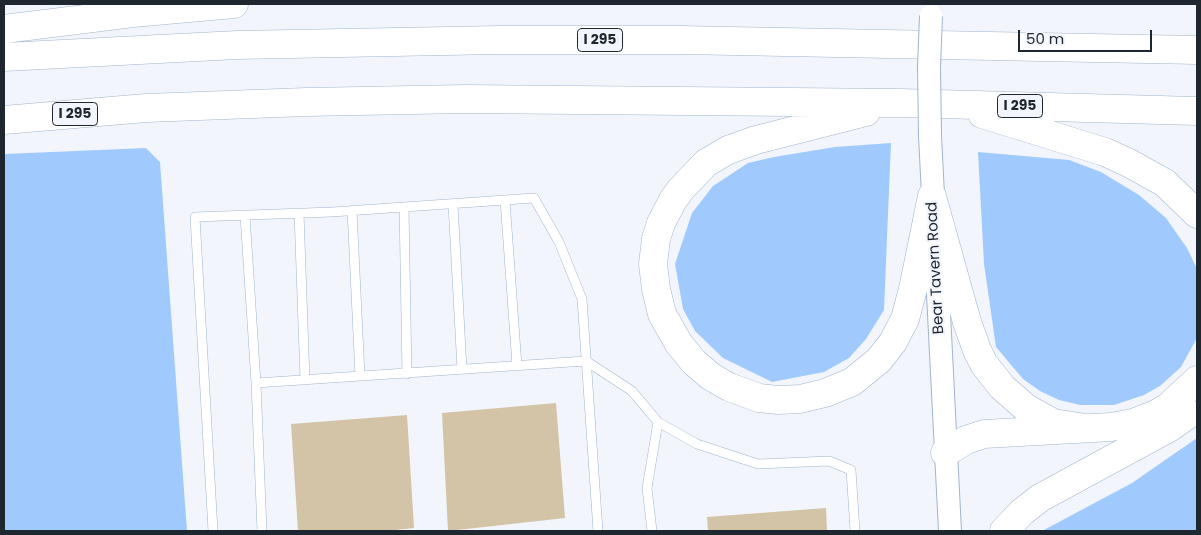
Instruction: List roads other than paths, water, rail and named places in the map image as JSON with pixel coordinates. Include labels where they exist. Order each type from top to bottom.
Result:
[{"type":"highway","points":[[4,29],[132,13],[234,4]]},
{"type":"highway","name":"I 295","points":[[4,56],[247,45],[499,40],[680,40],[1197,50]]},
{"type":"highway","name":"I 295","points":[[4,120],[146,108],[455,99],[901,103],[1197,111]]},
{"type":"highway","points":[[901,103],[741,144],[717,156],[697,171],[673,200],[661,223],[656,239],[653,264],[662,314],[679,344],[694,362],[710,376],[739,392],[759,398],[788,400],[813,397],[840,388],[861,376],[871,367],[886,351],[899,332],[910,306],[932,196]]},
{"type":"highway","points":[[949,104],[1105,152],[1129,162],[1165,183],[1197,214]]},
{"type":"highway","points":[[932,196],[967,322],[977,350],[988,370],[1002,387],[1026,408],[1053,423],[1086,428]]},
{"type":"highway","points":[[946,453],[966,440],[984,434],[1122,425],[1156,414],[1178,399],[1197,380]]},
{"type":"highway","points":[[1004,531],[1022,512],[1040,498],[1169,428],[1197,408]]},
{"type":"street","name":"Bear Tavern Road","points":[[932,10],[929,67],[932,196],[950,531]]},
{"type":"lane","points":[[213,531],[195,217],[299,213],[534,198],[559,242],[582,299],[598,531]]},
{"type":"lane","points":[[505,200],[517,366]]},
{"type":"lane","points":[[453,204],[462,369]]},
{"type":"lane","points":[[404,207],[407,374]]},
{"type":"lane","points":[[352,210],[360,376]]},
{"type":"lane","points":[[299,213],[304,380]]},
{"type":"lane","points":[[245,215],[256,383],[262,531]]},
{"type":"lane","points":[[256,383],[586,361],[632,392],[658,422],[697,444],[758,464],[829,461],[851,470],[855,531]]},
{"type":"lane","points":[[652,531],[647,488],[658,422]]}]
